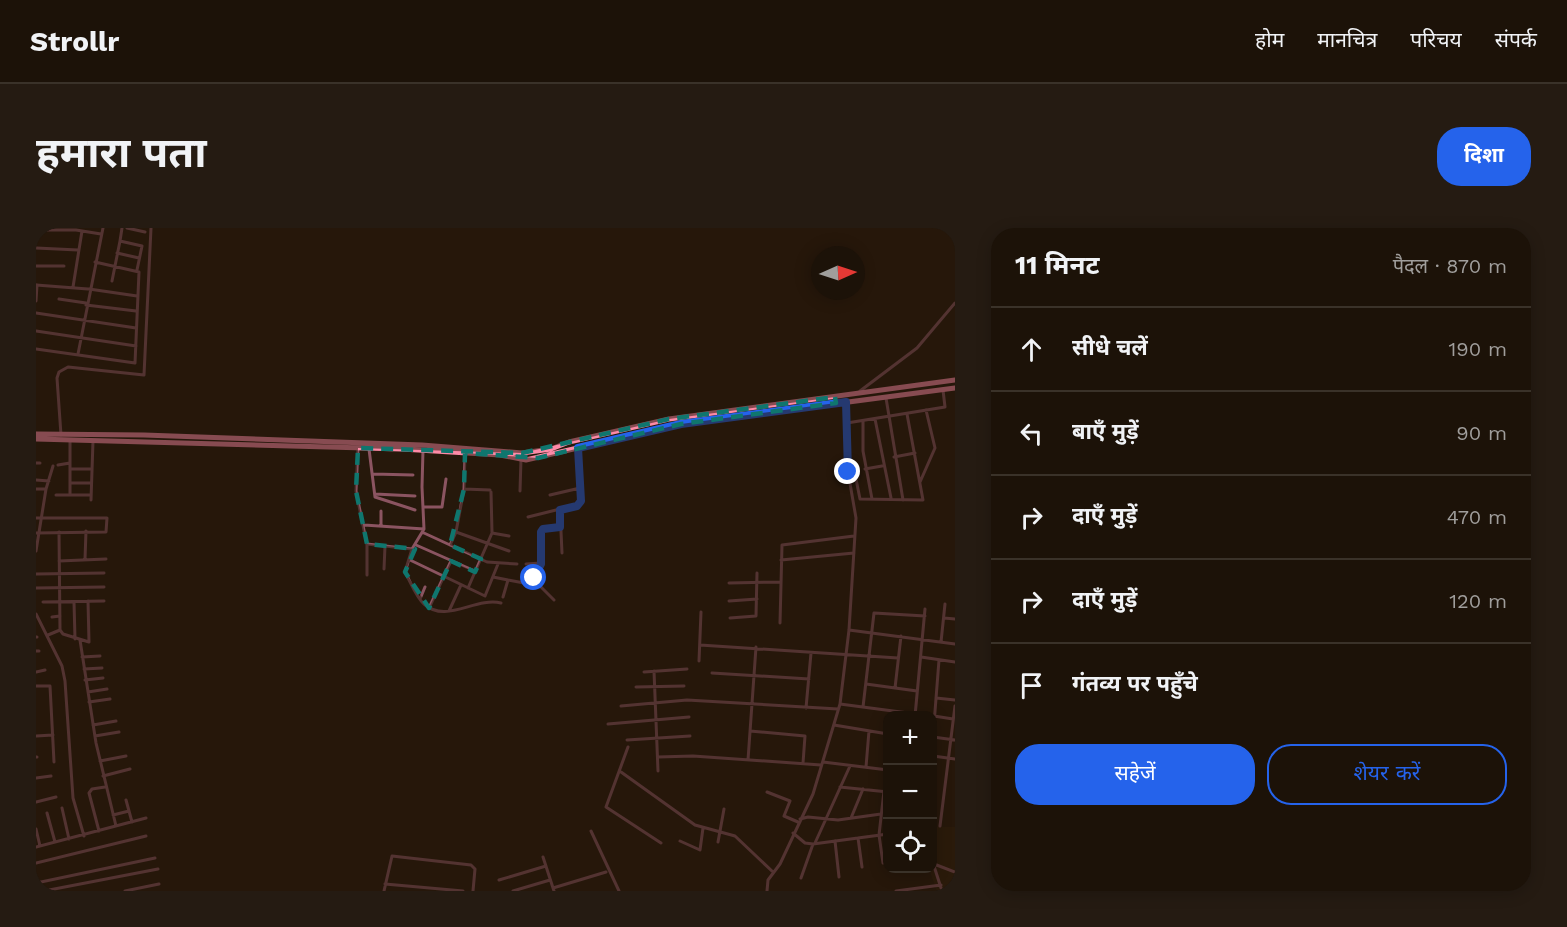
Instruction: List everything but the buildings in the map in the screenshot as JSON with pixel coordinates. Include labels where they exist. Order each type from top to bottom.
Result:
[{"type":"main road","points":[[36,437],[451,450],[520,459],[538,458],[681,424],[955,380]]},
{"type":"main road","points":[[36,437],[144,435],[522,453],[546,450],[569,441],[669,419],[835,400],[846,402],[886,398],[955,388]]},
{"type":"street","points":[[78,354],[83,319],[103,228]]},
{"type":"street","points":[[112,281],[122,228]]},
{"type":"street","points":[[127,228],[145,232]]},
{"type":"street","points":[[61,435],[57,378],[61,370],[68,367],[144,375],[151,228]]},
{"type":"street","points":[[36,230],[82,231],[101,234]]},
{"type":"street","points":[[74,287],[82,231]]},
{"type":"street","points":[[120,241],[142,246],[136,271]]},
{"type":"street","points":[[36,248],[78,250]]},
{"type":"street","points":[[117,253],[139,258]]},
{"type":"street","points":[[36,349],[135,363],[136,296],[139,272],[95,262]]},
{"type":"street","points":[[36,266],[64,266]]},
{"type":"street","points":[[36,301],[37,285],[74,287],[136,296]]},
{"type":"street","points":[[60,299],[136,311]]},
{"type":"street","points":[[855,395],[917,348],[955,303]]},
{"type":"street","points":[[36,313],[135,328]]},
{"type":"street","points":[[36,331],[136,346]]},
{"type":"street","points":[[847,423],[945,407],[943,390]]},
{"type":"street","points":[[886,398],[894,457],[903,500]]},
{"type":"street","points":[[767,891],[768,880],[780,864],[813,794],[840,704],[849,630],[855,510],[848,472],[846,402]]},
{"type":"street","points":[[920,482],[935,448],[933,431],[926,410]]},
{"type":"street","points":[[854,469],[859,498],[923,500],[907,414]]},
{"type":"street","points":[[875,419],[882,466],[891,498]]},
{"type":"street","points":[[863,421],[866,469],[872,499]]},
{"type":"street","points":[[70,439],[70,494]]},
{"type":"street","points":[[91,500],[90,469],[94,440]]},
{"type":"street","points":[[358,448],[357,491],[367,544],[367,575]]},
{"type":"street","points":[[528,517],[580,504],[578,448]]},
{"type":"street","points":[[369,449],[375,498],[415,510]]},
{"type":"street","points":[[423,450],[424,531],[412,549],[405,572],[420,599],[429,608],[448,612],[480,601],[501,603]]},
{"type":"street","points":[[450,545],[456,532],[464,489],[465,453]]},
{"type":"street","points":[[894,457],[915,453]]},
{"type":"street","points":[[520,459],[520,491]]},
{"type":"street","points":[[36,551],[46,489],[55,465],[70,463]]},
{"type":"street","points":[[866,469],[882,466]]},
{"type":"street","points":[[70,469],[90,469]]},
{"type":"street","points":[[373,474],[413,475]]},
{"type":"street","points":[[424,507],[442,507],[446,479]]},
{"type":"street","points":[[36,480],[49,481]]},
{"type":"street","points":[[70,483],[91,483]]},
{"type":"street","points":[[550,495],[580,488]]},
{"type":"street","points":[[36,489],[46,489]]},
{"type":"street","points":[[464,489],[491,491],[492,533],[468,588]]},
{"type":"street","points":[[374,494],[415,496]]},
{"type":"street","points":[[56,495],[91,495]]},
{"type":"street","points":[[560,510],[562,553]]},
{"type":"street","points":[[381,511],[381,526]]},
{"type":"street","points":[[36,518],[107,518],[106,531],[38,532]]},
{"type":"street","points":[[364,525],[424,531],[481,559],[498,564],[517,564]]},
{"type":"street","points":[[554,600],[534,580],[541,564],[541,532],[543,529],[560,527]]},
{"type":"street","points":[[85,559],[86,531]]},
{"type":"street","points":[[59,532],[60,630],[63,634],[89,642],[88,601]]},
{"type":"street","points":[[456,532],[488,546],[509,551]]},
{"type":"street","points":[[492,533],[509,536]]},
{"type":"street","points":[[780,623],[781,547],[785,543],[854,536]]},
{"type":"street","points":[[367,544],[412,549]]},
{"type":"street","points":[[416,545],[475,572]]},
{"type":"street","points":[[384,569],[385,546]]},
{"type":"street","points":[[781,561],[854,553]]},
{"type":"street","points":[[59,561],[106,559]]},
{"type":"street","points":[[410,560],[485,596],[498,564]]},
{"type":"street","points":[[429,608],[451,561]]},
{"type":"street","points":[[526,564],[541,564]]},
{"type":"street","points":[[36,574],[104,573]]},
{"type":"street","points":[[730,618],[756,616],[757,573]]},
{"type":"street","points":[[493,577],[524,583]]},
{"type":"street","points":[[503,597],[508,580]]},
{"type":"street","points":[[729,583],[781,582]]},
{"type":"street","points":[[448,612],[460,585]]},
{"type":"street","points":[[36,588],[104,586]]},
{"type":"street","points":[[420,599],[425,587]]},
{"type":"street","points":[[729,601],[757,599]]},
{"type":"street","points":[[43,602],[104,601]]},
{"type":"street","points":[[74,602],[75,639]]},
{"type":"street","points":[[941,642],[945,604]]},
{"type":"street","points":[[915,711],[924,639],[925,609]]},
{"type":"street","points":[[699,661],[701,612]]},
{"type":"street","points":[[863,707],[874,612],[925,616]]},
{"type":"street","points":[[36,614],[65,681],[73,798],[84,836]]},
{"type":"street","points":[[52,616],[60,616]]},
{"type":"street","points":[[944,618],[955,619]]},
{"type":"street","points":[[47,636],[60,630]]},
{"type":"street","points":[[849,630],[955,644]]},
{"type":"street","points":[[895,688],[901,636]]},
{"type":"street","points":[[80,640],[95,736],[105,787],[116,826]]},
{"type":"street","points":[[700,645],[898,658]]},
{"type":"street","points":[[748,760],[756,647]]},
{"type":"street","points":[[806,708],[812,652]]},
{"type":"street","points":[[82,657],[100,656]]},
{"type":"street","points":[[921,657],[955,662]]},
{"type":"street","points":[[934,711],[939,660]]},
{"type":"street","points":[[84,669],[102,668]]},
{"type":"street","points":[[645,672],[687,669]]},
{"type":"street","points":[[36,672],[45,670]]},
{"type":"street","points":[[654,671],[658,771]]},
{"type":"street","points":[[712,673],[809,679]]},
{"type":"street","points":[[86,680],[103,678]]},
{"type":"street","points":[[866,684],[917,691]]},
{"type":"street","points":[[36,686],[50,686],[54,762]]},
{"type":"street","points":[[636,687],[684,686]]},
{"type":"street","points":[[87,692],[107,689]]},
{"type":"street","points":[[936,698],[955,700]]},
{"type":"street","points":[[89,702],[110,699]]},
{"type":"street","points":[[621,706],[687,700],[838,709]]},
{"type":"street","points":[[840,704],[884,711]]},
{"type":"street","points":[[940,826],[955,706]]},
{"type":"street","points":[[608,724],[689,717]]},
{"type":"street","points":[[937,717],[952,719]]},
{"type":"street","points":[[93,725],[116,721]]},
{"type":"street","points":[[834,725],[883,733]]},
{"type":"street","points":[[750,731],[805,736],[803,764]]},
{"type":"street","points":[[95,736],[119,732]]},
{"type":"street","points":[[866,767],[869,732]]},
{"type":"street","points":[[36,736],[54,735]]},
{"type":"street","points":[[627,740],[690,736]]},
{"type":"street","points":[[937,737],[955,740]]},
{"type":"street","points":[[628,747],[621,772],[606,807],[661,843]]},
{"type":"street","points":[[100,761],[126,756]]},
{"type":"street","points":[[658,757],[693,756],[883,769]]},
{"type":"street","points":[[937,757],[955,759]]},
{"type":"street","points":[[801,878],[813,844],[850,766]]},
{"type":"street","points":[[103,776],[130,769]]},
{"type":"street","points":[[621,772],[691,822],[703,828],[735,836],[773,872]]},
{"type":"street","points":[[36,778],[51,776]]},
{"type":"street","points":[[99,831],[89,793],[90,790],[105,787]]},
{"type":"street","points":[[840,787],[883,791]]},
{"type":"street","points":[[851,818],[862,789]]},
{"type":"street","points":[[766,792],[790,801],[784,816],[799,821],[808,817],[825,821],[881,814]]},
{"type":"street","points":[[36,802],[56,797]]},
{"type":"street","points":[[126,800],[132,822]]},
{"type":"street","points":[[883,805],[879,835],[883,863]]},
{"type":"street","points":[[62,808],[69,839]]},
{"type":"street","points":[[718,842],[724,809]]},
{"type":"street","points":[[113,815],[129,811]]},
{"type":"street","points":[[47,813],[55,842]]},
{"type":"street","points":[[36,829],[38,847],[146,819]]},
{"type":"street","points":[[680,841],[700,850],[703,828]]},
{"type":"street","points":[[591,831],[619,891]]},
{"type":"street","points":[[793,833],[805,843],[813,844],[883,835]]},
{"type":"street","points":[[36,863],[146,836]]},
{"type":"street","points":[[858,838],[862,867]]},
{"type":"street","points":[[835,841],[839,877]]},
{"type":"street","points":[[384,891],[392,856],[474,866],[473,891]]},
{"type":"street","points":[[543,857],[553,890],[606,872]]},
{"type":"street","points":[[36,883],[155,858]]},
{"type":"street","points":[[937,865],[955,872]]},
{"type":"street","points":[[499,880],[546,866]]},
{"type":"street","points":[[44,891],[158,869]]},
{"type":"street","points":[[936,873],[942,891]]},
{"type":"street","points":[[513,891],[550,880]]},
{"type":"street","points":[[125,891],[159,884]]},
{"type":"street","points":[[385,884],[463,891]]},
{"type":"street","points":[[896,891],[940,885]]},
{"type":"highlighted area","points":[[835,397],[836,403],[681,424],[538,458],[465,453],[464,489],[450,545],[481,559],[475,572],[451,561],[429,608],[405,572],[415,549],[367,544],[356,491],[358,448],[522,453],[669,419]]},
{"type":"shaded area","points":[[937,827],[955,827],[955,891],[937,891],[930,873],[937,873]]},
{"type":"route","points":[[534,578],[541,564],[541,532],[543,529],[560,527],[560,510],[580,504],[578,448],[604,440],[681,424],[846,402],[848,472]]}]
